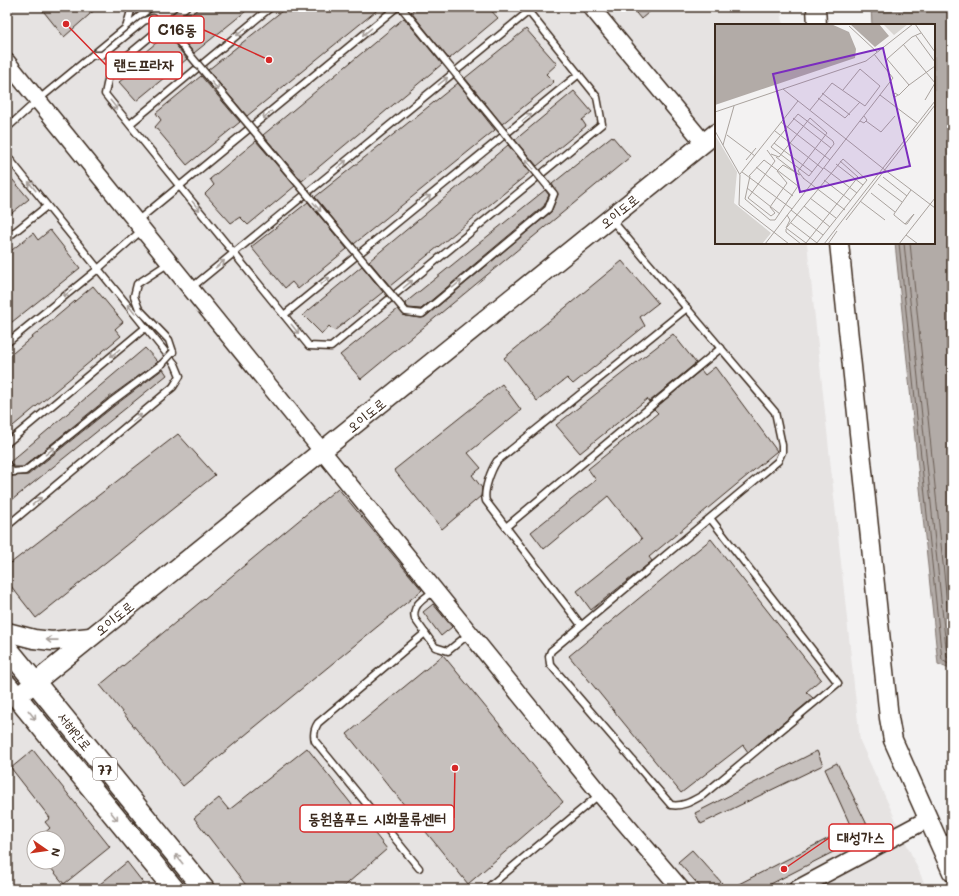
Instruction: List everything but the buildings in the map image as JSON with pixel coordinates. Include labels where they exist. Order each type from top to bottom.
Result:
[{"type":"main road","points":[[816,7],[817,24]]},
{"type":"main road","name":"오이도로","points":[[10,695],[35,682],[710,138]]},
{"type":"main road","points":[[839,244],[889,718],[893,740],[928,819],[946,840],[952,872]]},
{"type":"main road","points":[[7,632],[34,639],[52,641],[90,637]]},
{"type":"main road","name":"서해안로","points":[[7,648],[204,889]]},
{"type":"main road","name":"서해안로","points":[[10,695],[174,889]]},
{"type":"street","points":[[591,7],[710,138]]},
{"type":"street","points":[[7,62],[600,794],[681,889]]},
{"type":"street","points":[[797,889],[928,819]]},
{"type":"lane","points":[[126,28],[132,7]]},
{"type":"lane","points":[[7,128],[38,100],[151,7]]},
{"type":"lane","points":[[186,7],[110,70],[105,94],[130,124],[234,253],[309,346],[331,347],[338,342],[602,124],[597,97],[529,8],[234,253],[190,288]]},
{"type":"lane","points":[[130,124],[271,7]]},
{"type":"lane","points":[[7,343],[98,269],[180,186],[397,7]]},
{"type":"lane","points":[[93,55],[102,55],[144,21],[153,18],[164,24],[406,312],[422,314],[548,209],[554,194],[401,7]]},
{"type":"lane","points":[[284,315],[580,74]]},
{"type":"lane","points":[[7,156],[175,364],[180,376],[173,387],[7,526]]},
{"type":"lane","points":[[7,238],[47,206]]},
{"type":"lane","points":[[610,218],[775,412],[782,445],[782,452],[778,461],[581,625],[551,651],[549,656],[550,664],[671,805],[678,806],[702,795],[838,683],[710,518]]},
{"type":"lane","points":[[7,465],[12,472],[25,471],[111,402],[161,365],[173,352],[169,340],[139,309],[134,296],[137,284],[169,262]]},
{"type":"lane","points":[[581,625],[486,502],[485,498],[488,478],[492,467],[497,461],[687,308]]},
{"type":"lane","points":[[7,443],[145,328]]},
{"type":"lane","points":[[506,527],[721,348]]},
{"type":"lane","points":[[435,590],[416,606],[414,610],[415,619],[435,647],[448,651],[470,633]]},
{"type":"lane","points":[[418,868],[315,741],[313,734],[318,723],[425,633]]},
{"type":"lane","points":[[486,889],[600,794]]},
{"type":"shaded area","points":[[7,7],[781,7],[783,24],[715,24],[715,244],[807,244],[860,741],[927,889],[7,889]]},
{"type":"water","points":[[871,7],[952,7],[952,670],[938,664],[895,244],[935,244],[935,24],[872,24]]},
{"type":"place","name":"랜드프라자","points":[[66,24]]},
{"type":"place","name":"C16동","points":[[269,60]]},
{"type":"place","name":"동원홈푸드 시화물류센터","points":[[455,768]]},
{"type":"place","name":"대성가스","points":[[784,869]]}]
